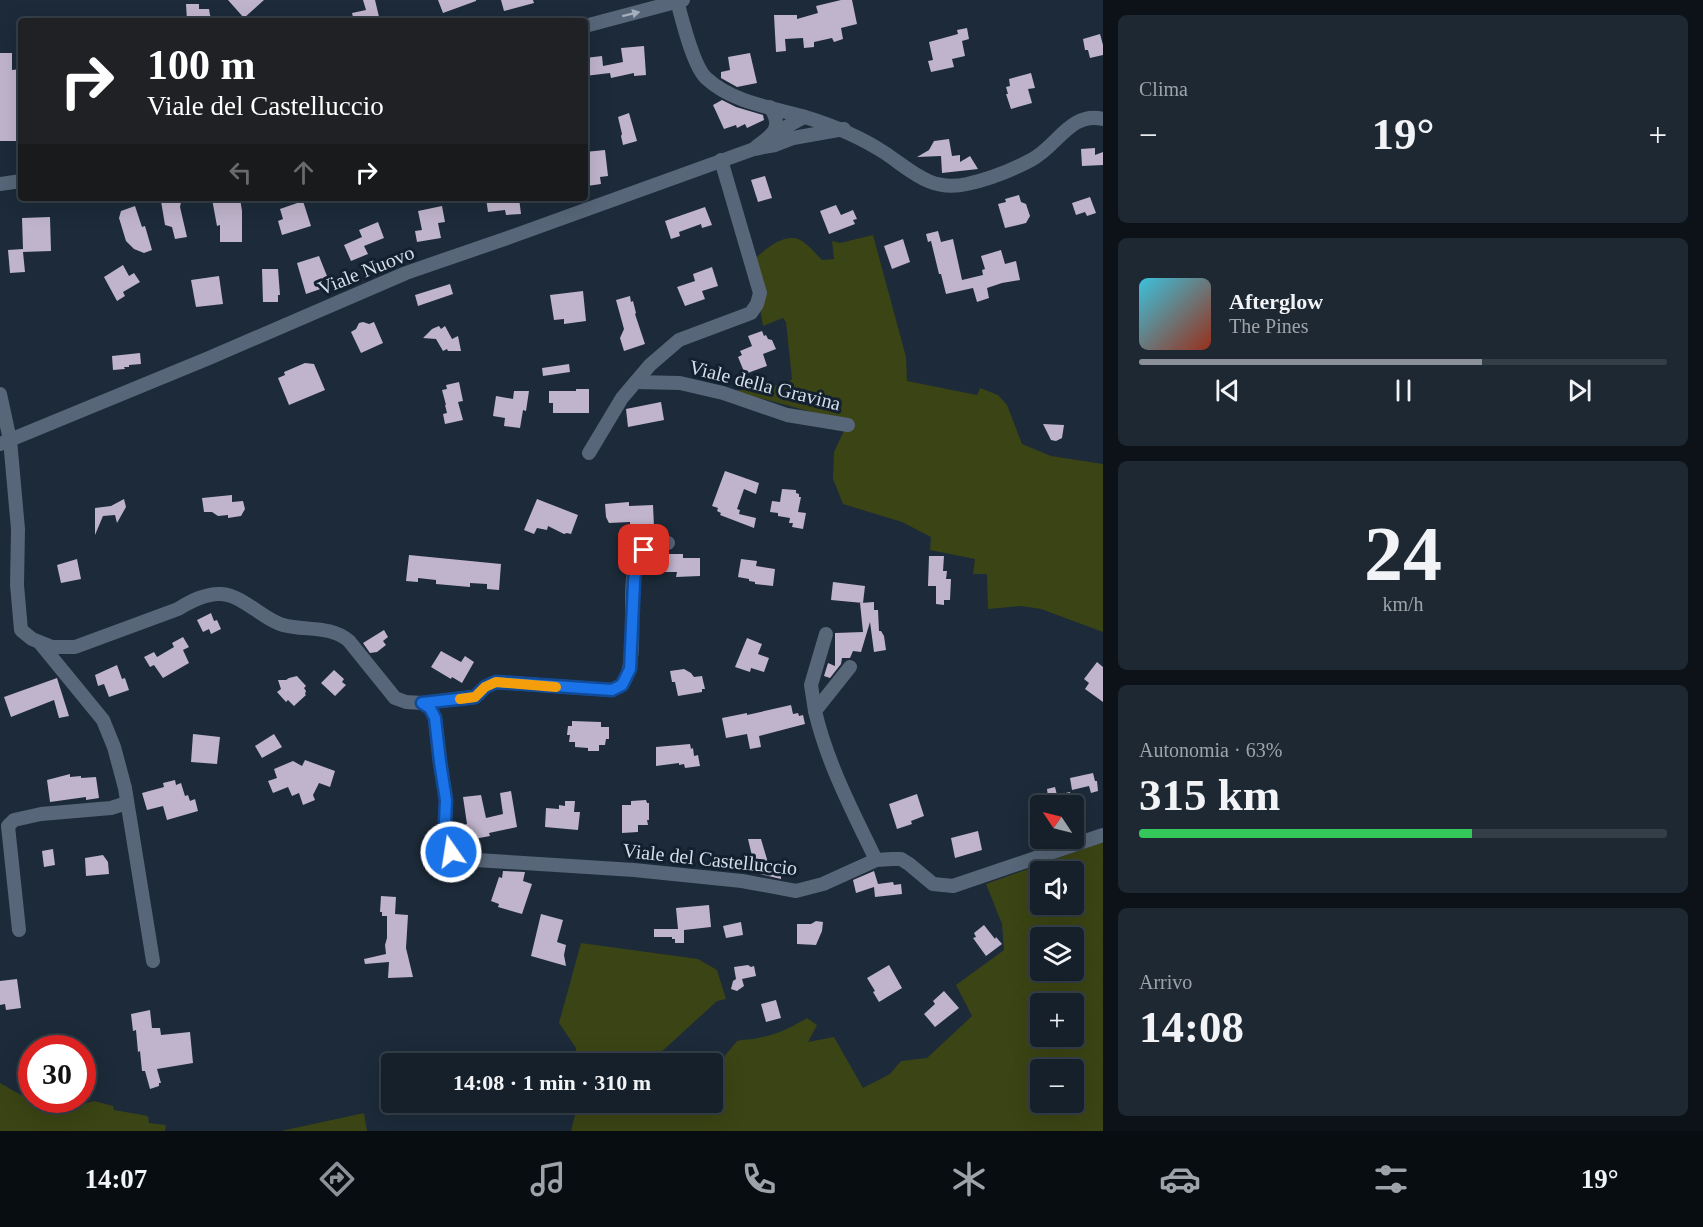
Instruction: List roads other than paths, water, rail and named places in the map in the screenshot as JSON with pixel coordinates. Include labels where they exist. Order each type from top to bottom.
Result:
[{"type":"street","points":[[588,25],[680,1],[694,55],[704,76],[726,93],[844,129],[882,151],[918,176],[939,186],[966,184],[1002,173],[1033,160],[1071,125],[1096,117],[1103,119]]},
{"type":"street","points":[[770,107],[776,117],[776,128],[770,136]]},
{"type":"street","points":[[793,138],[804,117]]},
{"type":"street","name":"Viale Nuovo","points":[[754,149],[770,136],[804,117]]},
{"type":"street","name":"Viale Nuovo","points":[[5,442],[209,358],[406,273],[754,149],[775,145],[793,138],[844,129]]},
{"type":"street","name":"Viale della Gravina","points":[[589,453],[622,398],[650,365],[679,340],[751,313],[757,304],[760,293],[721,160]]},
{"type":"street","points":[[0,184],[18,182]]},
{"type":"street","name":"Viale della Gravina","points":[[636,382],[680,383],[723,393],[787,415],[848,425]]},
{"type":"street","points":[[0,394],[18,529],[17,585],[21,630],[32,639],[52,647],[75,647],[178,609],[191,601],[222,593],[234,597],[282,625],[341,634],[395,698],[406,702],[422,703],[475,697],[485,687],[496,682],[612,690],[622,685],[630,669],[636,561],[644,550],[668,543]]},
{"type":"street","points":[[826,634],[811,685],[815,711],[826,748],[876,860]]},
{"type":"street","points":[[39,642],[104,720],[114,747],[128,804],[153,961]]},
{"type":"street","points":[[815,711],[850,668]]},
{"type":"street","name":"Viale del Castelluccio","points":[[422,703],[430,708],[435,718],[446,800],[444,846],[461,859],[634,870],[742,881],[796,891],[823,884],[876,860],[901,859],[933,884],[953,886],[1103,835]]},
{"type":"street","points":[[19,930],[8,826],[14,820],[41,814],[111,808],[128,804]]}]
